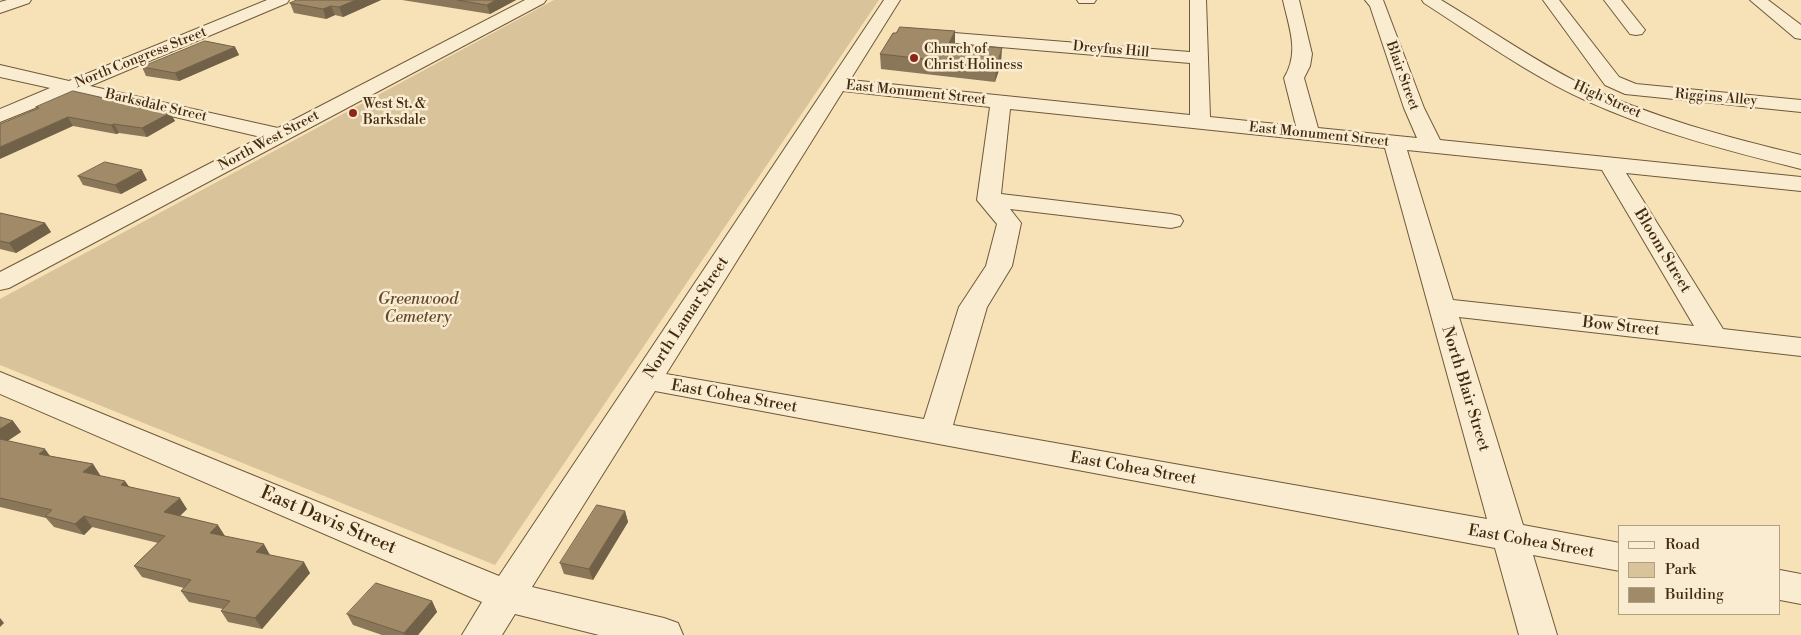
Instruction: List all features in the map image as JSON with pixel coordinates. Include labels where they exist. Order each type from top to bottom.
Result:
[{"type":"street","points":[[0,8],[23,0]]},
{"type":"street","name":"North Congress Street","points":[[0,116],[281,0]]},
{"type":"street","name":"North West Street","points":[[0,282],[538,0]]},
{"type":"street","name":"North Lamar Street","points":[[481,635],[837,86],[887,33],[892,0]]},
{"type":"street","points":[[1198,0],[1200,122]]},
{"type":"street","points":[[1291,0],[1303,54],[1294,78],[1309,134]]},
{"type":"street","name":"High Street","points":[[1430,0],[1544,70],[1593,96],[1658,122],[1734,146],[1801,162]]},
{"type":"street","name":"Riggins Alley","points":[[1551,0],[1612,81],[1632,90],[1801,106]]},
{"type":"street","points":[[1612,0],[1636,30]]},
{"type":"street","points":[[1758,0],[1801,34]]},
{"type":"street","name":"Blair Street","points":[[1375,2],[1414,108],[1432,147]]},
{"type":"street","name":"Dreyfus Hill","points":[[887,33],[1023,42],[1200,58]]},
{"type":"street","name":"Barksdale Street","points":[[0,71],[282,135]]},
{"type":"street","name":"East Monument Street","points":[[837,86],[1801,184]]},
{"type":"street","points":[[935,433],[972,307],[999,266],[1009,223],[989,200],[1001,102]]},
{"type":"street","name":"North Blair Street","points":[[1394,143],[1538,635]]},
{"type":"street","name":"Bloom Street","points":[[1610,165],[1714,337]]},
{"type":"street","points":[[989,200],[1171,221]]},
{"type":"street","name":"Bow Street","points":[[1441,307],[1801,347]]},
{"type":"street","name":"East Cohea Street","points":[[646,380],[1618,557]]},
{"type":"street","name":"East Davis Street","points":[[0,382],[507,596],[664,635]]},
{"type":"street","points":[[1781,585],[1801,588]]},
{"type":"green space","name":"Greenwood Cemetery","points":[[554,0],[879,0],[495,565],[0,365],[0,299]]},
{"type":"building","points":[[297,0],[356,0],[339,7],[331,6],[323,9],[290,3]]},
{"type":"building","points":[[458,0],[496,0],[487,5]]},
{"type":"building","points":[[900,27],[955,31],[949,43],[1002,48],[996,67],[880,54],[893,33],[896,33]]},
{"type":"building","points":[[205,41],[235,47],[175,73],[142,67]]},
{"type":"building","points":[[73,91],[170,113],[142,128],[111,125],[68,117],[0,147],[0,124]]},
{"type":"building","points":[[105,162],[142,170],[115,185],[78,176]]},
{"type":"building","points":[[0,213],[45,223],[9,243],[0,241]]},
{"type":"building","points":[[0,417],[13,421],[0,429]]},
{"type":"building","points":[[0,439],[45,449],[39,454],[93,464],[83,472],[125,481],[121,485],[180,498],[164,512],[218,525],[210,533],[264,544],[256,552],[304,562],[255,618],[221,611],[230,601],[181,591],[191,580],[134,566],[165,536],[84,516],[75,524],[45,516],[52,510],[0,498]]},
{"type":"building","points":[[597,505],[625,511],[589,569],[560,563]]},
{"type":"building","points":[[376,583],[432,601],[404,633],[347,614]]},
{"type":"place","name":"Church of Christ Holiness","points":[[914,58]]},
{"type":"place","name":"West St. & Barksdale","points":[[353,113]]}]
